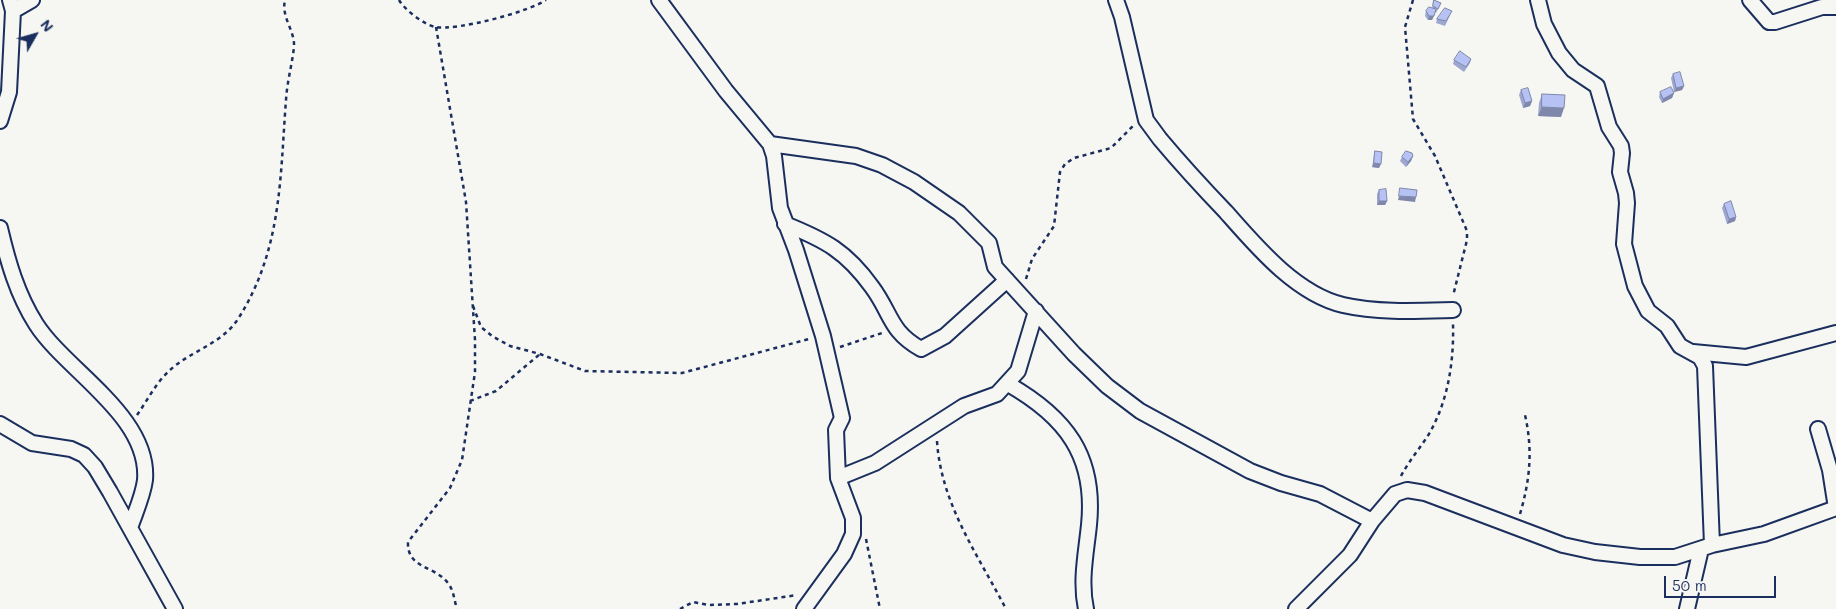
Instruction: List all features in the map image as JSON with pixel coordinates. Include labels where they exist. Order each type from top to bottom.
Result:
[{"type":"street","points":[[0,121],[9,92],[11,6],[32,0]]},
{"type":"street","points":[[659,0],[726,91],[770,144],[775,162],[777,191],[785,224],[823,336],[842,418],[836,430],[838,478],[853,522],[853,534],[844,554],[804,609]]},
{"type":"street","points":[[1116,0],[1122,17],[1146,120],[1160,139],[1256,248],[1288,275],[1314,292],[1342,305],[1366,308],[1453,310]]},
{"type":"street","points":[[1538,0],[1544,24],[1559,53],[1573,70],[1597,86],[1609,126],[1621,146],[1620,172],[1627,203],[1624,244],[1635,286],[1648,311],[1667,326],[1680,346],[1693,352],[1703,361],[1705,366],[1707,547],[1687,609]]},
{"type":"street","points":[[1750,0],[1769,22],[1836,6]]},
{"type":"street","points":[[770,144],[856,156],[882,165],[914,182],[959,213],[990,243],[995,268],[1107,386],[1140,411],[1250,471],[1281,483],[1320,494],[1372,521]]},
{"type":"street","points":[[785,224],[820,237],[834,246],[871,286],[885,307],[895,328],[903,338],[921,350],[930,346],[1007,280]]},
{"type":"street","points":[[0,228],[8,262],[21,296],[37,325],[57,349],[104,395],[128,427],[143,460],[145,480],[130,528]]},
{"type":"street","points":[[838,478],[875,463],[964,406],[997,394],[1018,372],[1036,311]]},
{"type":"street","points":[[1693,352],[1746,357],[1836,333]]},
{"type":"street","points":[[1008,384],[1034,398],[1053,415],[1076,442],[1089,488],[1090,502],[1083,580],[1086,609]]},
{"type":"street","points":[[0,424],[32,442],[71,449],[84,455],[95,468],[175,609]]},
{"type":"street","points":[[1296,609],[1350,555],[1372,521],[1395,494],[1407,490],[1425,493],[1563,545],[1594,552],[1640,557],[1675,557],[1707,547],[1764,534],[1836,508],[1830,470],[1818,429]]},
{"type":"path","points":[[128,427],[168,372],[226,333],[236,321],[251,297],[267,254],[275,228],[286,99],[294,40],[284,16],[285,0]]},
{"type":"path","points":[[399,0],[405,8],[436,27],[480,22],[524,11],[546,0]]},
{"type":"path","points":[[1395,494],[1406,467],[1430,431],[1447,390],[1452,365],[1453,294],[1467,240],[1467,231],[1432,150],[1412,119],[1405,27],[1413,0]]},
{"type":"path","points":[[436,27],[466,202],[471,303],[475,340],[475,372],[467,438],[462,460],[450,488],[408,542],[408,552],[414,561],[437,572],[449,584],[457,609]]},
{"type":"path","points":[[1022,295],[1032,259],[1054,226],[1060,172],[1065,164],[1074,158],[1111,148],[1132,126],[1146,120]]},
{"type":"path","points":[[471,303],[481,327],[492,336],[510,346],[540,354],[585,371],[662,374],[703,369],[823,336]]},
{"type":"path","points":[[828,360],[836,349],[895,328]]},
{"type":"path","points":[[470,401],[496,391],[540,354]]},
{"type":"path","points":[[1517,528],[1528,486],[1531,464],[1530,436],[1525,415]]},
{"type":"path","points":[[936,424],[938,457],[950,502],[962,529],[1006,609]]},
{"type":"path","points":[[853,522],[867,540],[880,609]]},
{"type":"path","points":[[680,609],[693,602],[709,605],[737,604],[816,593]]},
{"type":"building","points":[[1434,0],[1441,3],[1438,9],[1433,6]]},
{"type":"building","points":[[1429,7],[1436,9],[1434,16],[1429,16],[1426,11]]},
{"type":"building","points":[[1445,8],[1452,11],[1446,21],[1437,19]]},
{"type":"building","points":[[1460,51],[1471,59],[1466,67],[1454,60]]},
{"type":"building","points":[[1680,72],[1684,86],[1676,88],[1673,74]]},
{"type":"building","points":[[1671,87],[1674,93],[1663,99],[1660,92]]},
{"type":"building","points":[[1528,88],[1532,101],[1525,103],[1521,90]]},
{"type":"building","points":[[1542,94],[1565,95],[1564,108],[1542,107]]},
{"type":"building","points":[[1375,151],[1382,152],[1381,164],[1374,163]]},
{"type":"building","points":[[1406,151],[1412,153],[1413,156],[1408,162],[1402,157]]},
{"type":"building","points":[[1400,188],[1417,190],[1416,197],[1399,196]]},
{"type":"building","points":[[1386,189],[1387,201],[1379,201],[1379,190]]},
{"type":"building","points":[[1731,201],[1736,217],[1729,219],[1724,204]]}]
